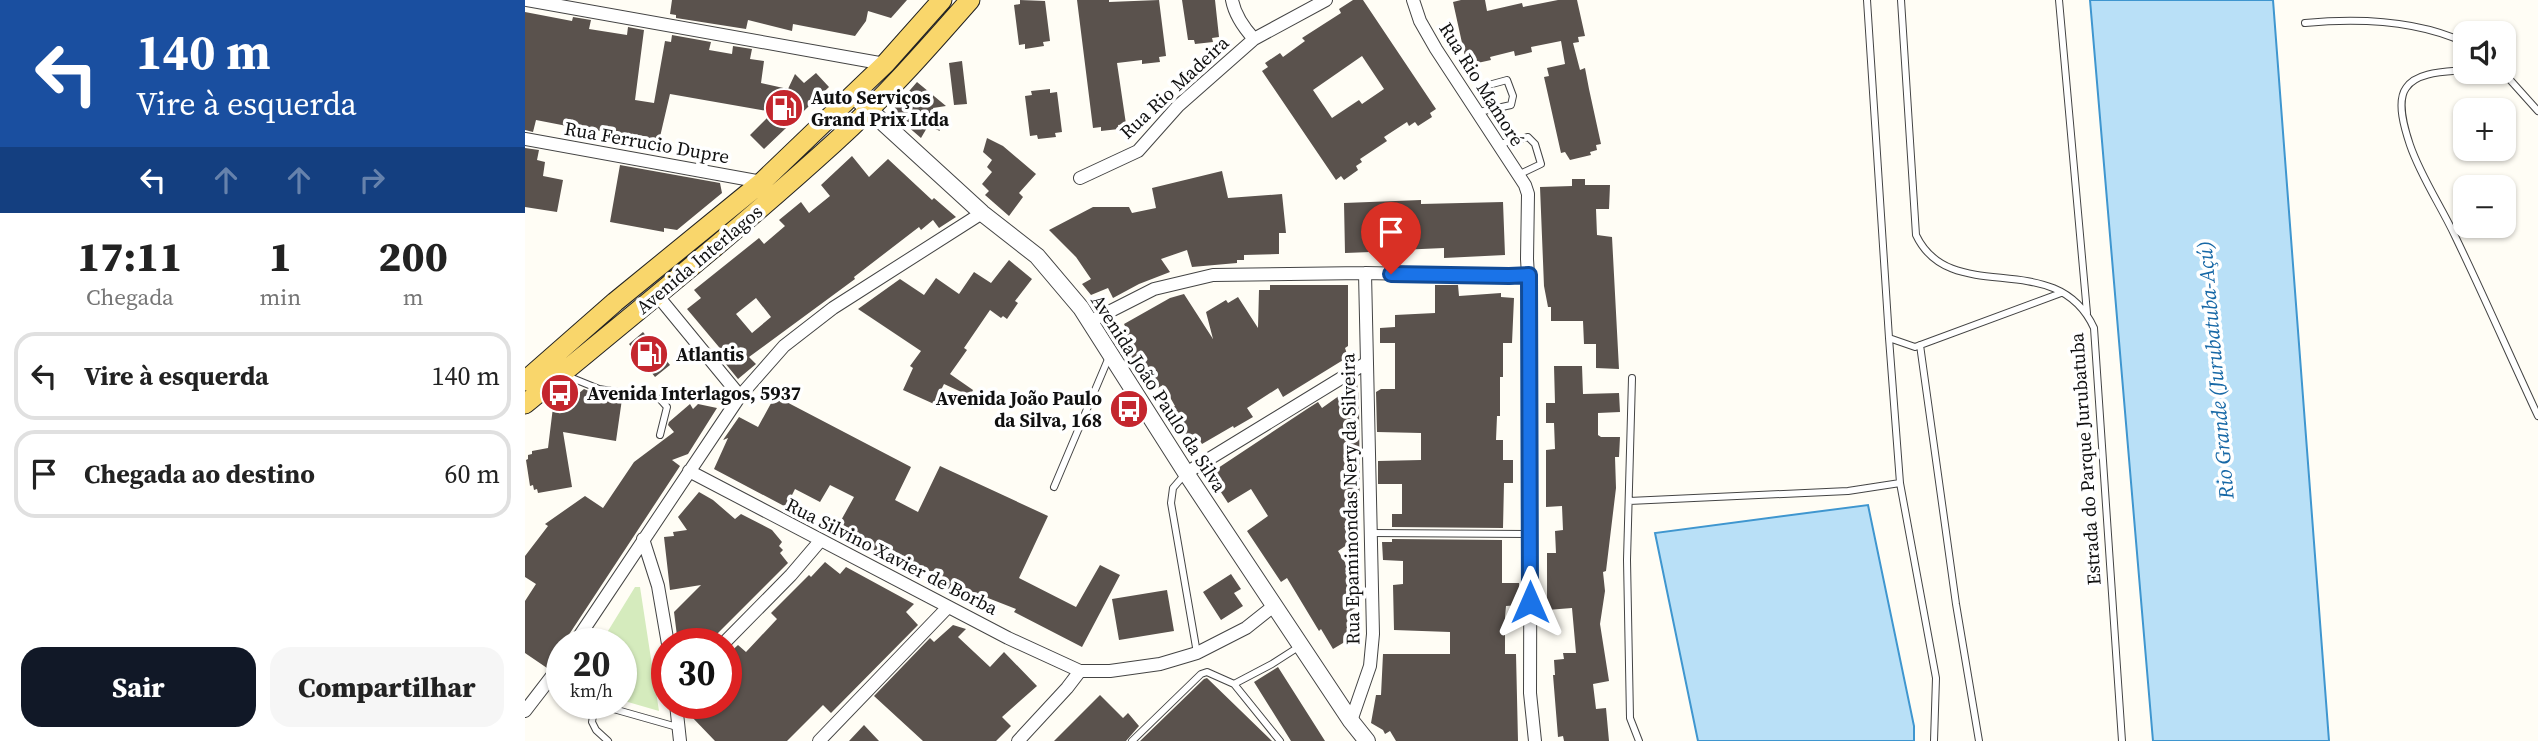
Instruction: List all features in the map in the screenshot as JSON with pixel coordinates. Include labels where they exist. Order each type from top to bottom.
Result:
[{"type":"main road","name":"Avenida Interlagos","points":[[525,381],[615,302],[762,182],[885,64],[942,0]]},
{"type":"main road","name":"Avenida Interlagos","points":[[525,404],[835,142],[924,52],[969,0]]},
{"type":"street","points":[[527,0],[885,64]]},
{"type":"street","name":"Rua Rio Madeira","points":[[1233,0],[1234,9],[1244,28],[1254,39]]},
{"type":"street","name":"Rua Rio Madeira","points":[[1080,178],[1138,151],[1178,106],[1254,39],[1326,0]]},
{"type":"street","name":"Rua Rio Mamoré","points":[[1413,0],[1420,21],[1436,49],[1521,180]]},
{"type":"street","points":[[853,95],[868,109]]},
{"type":"street","name":"Avenida João Paulo da Silva","points":[[868,109],[982,213],[1037,256],[1089,321],[1186,473],[1351,722],[1367,741]]},
{"type":"street","name":"Rua Ferrucio Dupre","points":[[525,139],[762,182]]},
{"type":"street","points":[[1521,180],[1528,194],[1530,693],[1535,741]]},
{"type":"street","points":[[585,628],[740,396],[784,346],[832,307],[982,213]]},
{"type":"street","name":"Rua Epaminondas Nery da Silveira","points":[[1351,722],[1370,666],[1373,634],[1365,273]]},
{"type":"street","points":[[1089,321],[1154,289],[1213,275],[1529,275]]},
{"type":"street","points":[[657,295],[740,396]]},
{"type":"street","points":[[1186,473],[1366,363]]},
{"type":"street","name":"Rua Silvino Xavier de Borba","points":[[689,471],[949,607],[1080,671]]},
{"type":"street","points":[[643,539],[655,574],[665,628]]},
{"type":"street","points":[[739,628],[820,541]]},
{"type":"street","points":[[1018,741],[1080,671],[1110,671],[1160,664],[1196,653],[1246,628],[1275,605]]},
{"type":"street","points":[[819,741],[949,607]]},
{"type":"street","points":[[525,711],[546,684]]},
{"type":"street","points":[[677,719],[680,741]]},
{"type":"lane","points":[[1867,0],[1901,483],[1936,678],[1934,741]]},
{"type":"lane","name":"Estrada do Parque Jurubatuba","points":[[1901,0],[1916,235],[1923,249],[1946,268],[1968,274],[2038,282],[2060,293],[2087,313],[2094,328],[2122,741]]},
{"type":"lane","points":[[2059,0],[2087,313]]},
{"type":"lane","points":[[2305,23],[2390,23],[2427,28],[2453,38]]},
{"type":"lane","points":[[2453,72],[2415,80],[2406,87],[2402,98],[2403,116],[2410,146],[2538,416]]},
{"type":"lane","points":[[1477,113],[1511,105],[1513,101],[1507,80],[1485,86]]},
{"type":"lane","points":[[2514,84],[2538,111]]},
{"type":"lane","points":[[1498,144],[1528,137],[1535,144],[1541,164],[1521,180]]},
{"type":"lane","points":[[1889,338],[1915,347],[2060,293]]},
{"type":"lane","points":[[1920,345],[1956,604],[1979,741]]},
{"type":"lane","points":[[1054,487],[1110,355]]},
{"type":"lane","points":[[562,373],[599,389],[660,400],[667,407],[660,435]]},
{"type":"lane","points":[[1632,378],[1627,560],[1630,718],[1639,741]]},
{"type":"lane","points":[[1186,473],[1173,488],[1171,503],[1196,653]]},
{"type":"lane","points":[[1629,501],[1848,491],[1901,483]]},
{"type":"lane","points":[[1370,533],[1531,534]]},
{"type":"lane","points":[[1234,684],[1301,645]]},
{"type":"lane","points":[[1132,741],[1201,674],[1207,672],[1234,684],[1280,741]]},
{"type":"lane","points":[[608,741],[592,722],[596,711],[601,708],[610,708],[677,727]]},
{"type":"green space","points":[[635,587],[640,587],[651,659],[651,709],[637,705],[637,628],[610,628]]},
{"type":"water","name":"Rio Grande (Jurubatuba-Açú)","points":[[2090,0],[2273,0],[2329,741],[2153,741]]},
{"type":"water","points":[[1868,505],[1914,726],[1914,741],[1698,741],[1655,533]]},
{"type":"building","points":[[672,0],[907,0],[891,18],[868,11],[866,21],[855,36],[793,24],[792,31],[748,20],[746,29],[676,18],[676,15],[670,14]]},
{"type":"building","points":[[1020,0],[1045,1],[1050,41],[1043,42],[1044,46],[1025,49],[1025,44],[1019,45],[1014,5],[1020,4]]},
{"type":"building","points":[[1077,0],[1159,0],[1166,56],[1159,57],[1160,62],[1142,64],[1142,60],[1117,63],[1126,124],[1118,125],[1119,129],[1101,131],[1101,127],[1093,128]]},
{"type":"building","points":[[1182,0],[1215,0],[1219,37],[1212,38],[1213,42],[1195,44],[1194,40],[1188,40]]},
{"type":"building","points":[[1353,0],[1363,0],[1436,109],[1430,113],[1432,117],[1418,126],[1415,122],[1409,126],[1407,122],[1384,137],[1387,141],[1360,159],[1362,162],[1356,166],[1358,170],[1344,180],[1341,176],[1336,180],[1262,71],[1268,67],[1265,63],[1280,53],[1283,57],[1305,41],[1302,38],[1341,13],[1339,9]],"holes":[[[1362,56],[1384,89],[1362,104],[1359,100],[1332,118],[1313,90]]]},
{"type":"building","points":[[1485,0],[1487,11],[1522,3],[1523,7],[1558,0],[1577,0],[1585,36],[1578,37],[1579,42],[1573,43],[1580,70],[1585,68],[1601,144],[1596,145],[1597,150],[1590,152],[1591,155],[1570,160],[1565,152],[1561,153],[1544,77],[1549,76],[1547,68],[1565,64],[1561,41],[1531,47],[1532,52],[1515,56],[1514,51],[1473,64],[1472,60],[1466,61],[1453,2]]},
{"type":"building","points":[[525,12],[572,21],[573,17],[591,20],[589,29],[627,35],[628,27],[644,30],[635,100],[654,103],[665,41],[671,42],[672,35],[711,42],[709,50],[732,54],[733,46],[752,49],[750,59],[764,61],[761,83],[788,89],[795,74],[804,83],[816,73],[829,87],[764,149],[750,135],[773,112],[670,94],[659,141],[589,129],[587,139],[570,136],[572,127],[536,120],[533,132],[525,130]]},
{"type":"building","points":[[962,61],[967,104],[954,105],[949,63]]},
{"type":"building","points":[[917,82],[946,106],[933,108],[940,131],[928,126],[921,138],[891,112]]},
{"type":"building","points":[[1050,89],[1050,93],[1057,92],[1062,132],[1055,133],[1056,137],[1038,139],[1037,135],[1030,136],[1025,96],[1032,95],[1031,91]]},
{"type":"building","points":[[987,138],[1003,146],[1036,174],[1019,193],[1023,197],[1009,216],[985,195],[989,191],[982,184],[992,172],[987,167],[992,160],[983,152]]},
{"type":"building","points":[[525,148],[539,150],[537,160],[545,162],[543,176],[563,180],[557,212],[525,207]]},
{"type":"building","points":[[852,156],[869,177],[888,159],[932,200],[934,198],[956,217],[939,228],[933,220],[921,230],[919,227],[854,277],[855,279],[749,357],[756,364],[738,379],[725,363],[729,359],[687,309],[701,298],[694,290],[759,238],[764,244],[785,226],[779,220],[801,202],[809,213],[830,196],[821,185]],"holes":[[[756,298],[771,317],[752,333],[736,314]]]},
{"type":"building","points":[[620,165],[720,183],[722,193],[677,230],[664,228],[664,232],[610,222]]},
{"type":"building","points":[[1222,171],[1228,198],[1282,194],[1286,233],[1279,233],[1279,254],[1244,255],[1244,260],[1237,260],[1237,263],[1192,267],[1187,250],[1161,259],[1170,272],[1113,298],[1108,288],[1091,295],[1082,284],[1091,279],[1076,257],[1049,230],[1093,207],[1129,207],[1132,213],[1156,208],[1152,188]]},
{"type":"building","points":[[1572,179],[1585,179],[1585,185],[1610,185],[1609,209],[1596,209],[1597,235],[1612,237],[1619,369],[1596,368],[1596,344],[1584,344],[1583,321],[1551,321],[1551,307],[1548,307],[1544,286],[1540,187],[1572,186]]},
{"type":"building","points":[[1421,200],[1421,204],[1503,202],[1505,255],[1444,258],[1444,248],[1399,250],[1398,226],[1370,227],[1371,252],[1345,253],[1344,203]]},
{"type":"building","points":[[1009,260],[1032,279],[1015,301],[1018,303],[1007,319],[990,310],[950,374],[973,390],[970,396],[944,384],[934,404],[903,390],[913,368],[910,366],[921,351],[858,309],[900,279],[924,295],[936,278],[959,294],[974,272],[991,283]]},
{"type":"building","points":[[1270,285],[1348,285],[1348,346],[1345,348],[1348,357],[1283,397],[1278,388],[1247,408],[1253,417],[1234,428],[1233,426],[1202,444],[1196,434],[1186,440],[1165,411],[1175,406],[1163,385],[1153,391],[1119,337],[1128,332],[1124,324],[1170,298],[1184,294],[1213,339],[1206,312],[1226,300],[1228,303],[1238,297],[1258,328],[1259,290],[1270,290]]},
{"type":"building","points":[[1435,285],[1458,285],[1459,296],[1501,293],[1501,297],[1514,298],[1512,343],[1503,343],[1500,416],[1497,416],[1496,440],[1503,440],[1503,460],[1513,460],[1513,483],[1504,483],[1503,528],[1392,527],[1392,514],[1402,514],[1402,484],[1378,484],[1378,461],[1421,460],[1421,433],[1377,432],[1376,392],[1381,389],[1395,389],[1395,343],[1380,343],[1380,328],[1395,327],[1395,315],[1435,313]]},
{"type":"building","name":"Atlantis","points":[[643,332],[670,365],[655,377],[629,344]]},
{"type":"building","points":[[1554,366],[1582,366],[1583,394],[1619,393],[1620,412],[1598,413],[1598,435],[1620,437],[1619,457],[1615,457],[1616,488],[1606,571],[1603,572],[1605,591],[1600,624],[1609,681],[1593,684],[1596,709],[1606,708],[1609,741],[1564,741],[1563,736],[1558,737],[1554,660],[1564,659],[1563,653],[1576,653],[1572,608],[1547,610],[1547,553],[1556,553],[1555,531],[1563,530],[1562,506],[1546,507],[1546,450],[1555,449],[1554,423],[1546,423],[1546,403],[1555,403]]},
{"type":"building","points":[[1357,383],[1360,536],[1338,551],[1359,585],[1359,606],[1352,610],[1353,637],[1333,649],[1287,578],[1281,582],[1247,531],[1268,516],[1251,489],[1228,503],[1209,474],[1318,402],[1322,408]]},
{"type":"building","points":[[584,389],[598,395],[622,399],[616,441],[563,432],[572,487],[538,493],[533,485],[530,486],[526,460],[528,455],[532,454],[532,451],[548,448],[554,399],[557,399],[560,414],[560,409],[566,410],[567,403]]},
{"type":"building","points":[[775,396],[911,467],[895,500],[918,512],[940,466],[1048,516],[1019,578],[1076,607],[1100,565],[1120,575],[1082,647],[1014,612],[1016,609],[965,589],[961,597],[935,584],[940,576],[889,551],[885,558],[846,538],[849,534],[839,524],[854,497],[830,485],[820,502],[795,489],[786,507],[714,469],[728,438],[723,440],[739,417],[758,427]]},
{"type":"building","points":[[690,404],[693,409],[698,404],[717,408],[688,454],[672,460],[680,466],[573,628],[546,628],[546,667],[525,653],[525,601],[536,584],[525,577],[525,556],[548,526],[545,524],[585,496],[603,508],[634,462],[674,432],[668,425]]},
{"type":"building","points":[[699,492],[735,519],[741,514],[772,530],[782,542],[779,546],[783,550],[780,553],[788,563],[723,628],[676,628],[674,612],[701,585],[670,590],[664,537],[674,536],[673,532],[687,530],[678,517]]},
{"type":"building","points":[[1392,539],[1502,540],[1502,583],[1519,583],[1520,605],[1506,606],[1505,617],[1505,654],[1516,654],[1518,741],[1396,741],[1390,731],[1385,734],[1371,723],[1376,695],[1381,695],[1383,654],[1450,654],[1450,632],[1394,630],[1393,585],[1403,584],[1403,561],[1383,560],[1382,542],[1392,542]]},
{"type":"building","points":[[825,562],[840,574],[846,567],[914,604],[906,612],[918,625],[831,713],[823,705],[787,741],[715,741],[694,719],[742,719],[742,648],[746,652],[777,619],[771,613],[809,575],[811,577]]},
{"type":"building","points":[[1231,574],[1241,589],[1234,593],[1243,606],[1221,620],[1203,592]]},
{"type":"building","points":[[1167,590],[1174,631],[1119,640],[1112,599]]},
{"type":"building","points":[[953,625],[966,629],[958,637],[990,667],[1004,652],[1037,686],[1002,717],[1011,726],[996,741],[923,741],[874,696],[930,638],[934,642]]},
{"type":"building","points":[[1278,667],[1325,741],[1291,741],[1254,682]]},
{"type":"building","points":[[1207,678],[1272,741],[1140,741],[1204,679]]},
{"type":"building","points":[[1100,695],[1123,718],[1128,713],[1139,726],[1126,741],[1054,741]]},
{"type":"building","points":[[864,725],[879,741],[849,741]]},
{"type":"place","name":"Auto Serviços Grand Prix Ltda","points":[[784,108]]},
{"type":"place","name":"Atlantis","points":[[649,354]]},
{"type":"place","name":"Avenida Interlagos, 5937","points":[[560,393]]},
{"type":"place","name":"Avenida João Paulo da Silva, 168","points":[[1129,409]]},
{"type":"route","points":[[1391,274],[1529,275],[1530,602]]}]
